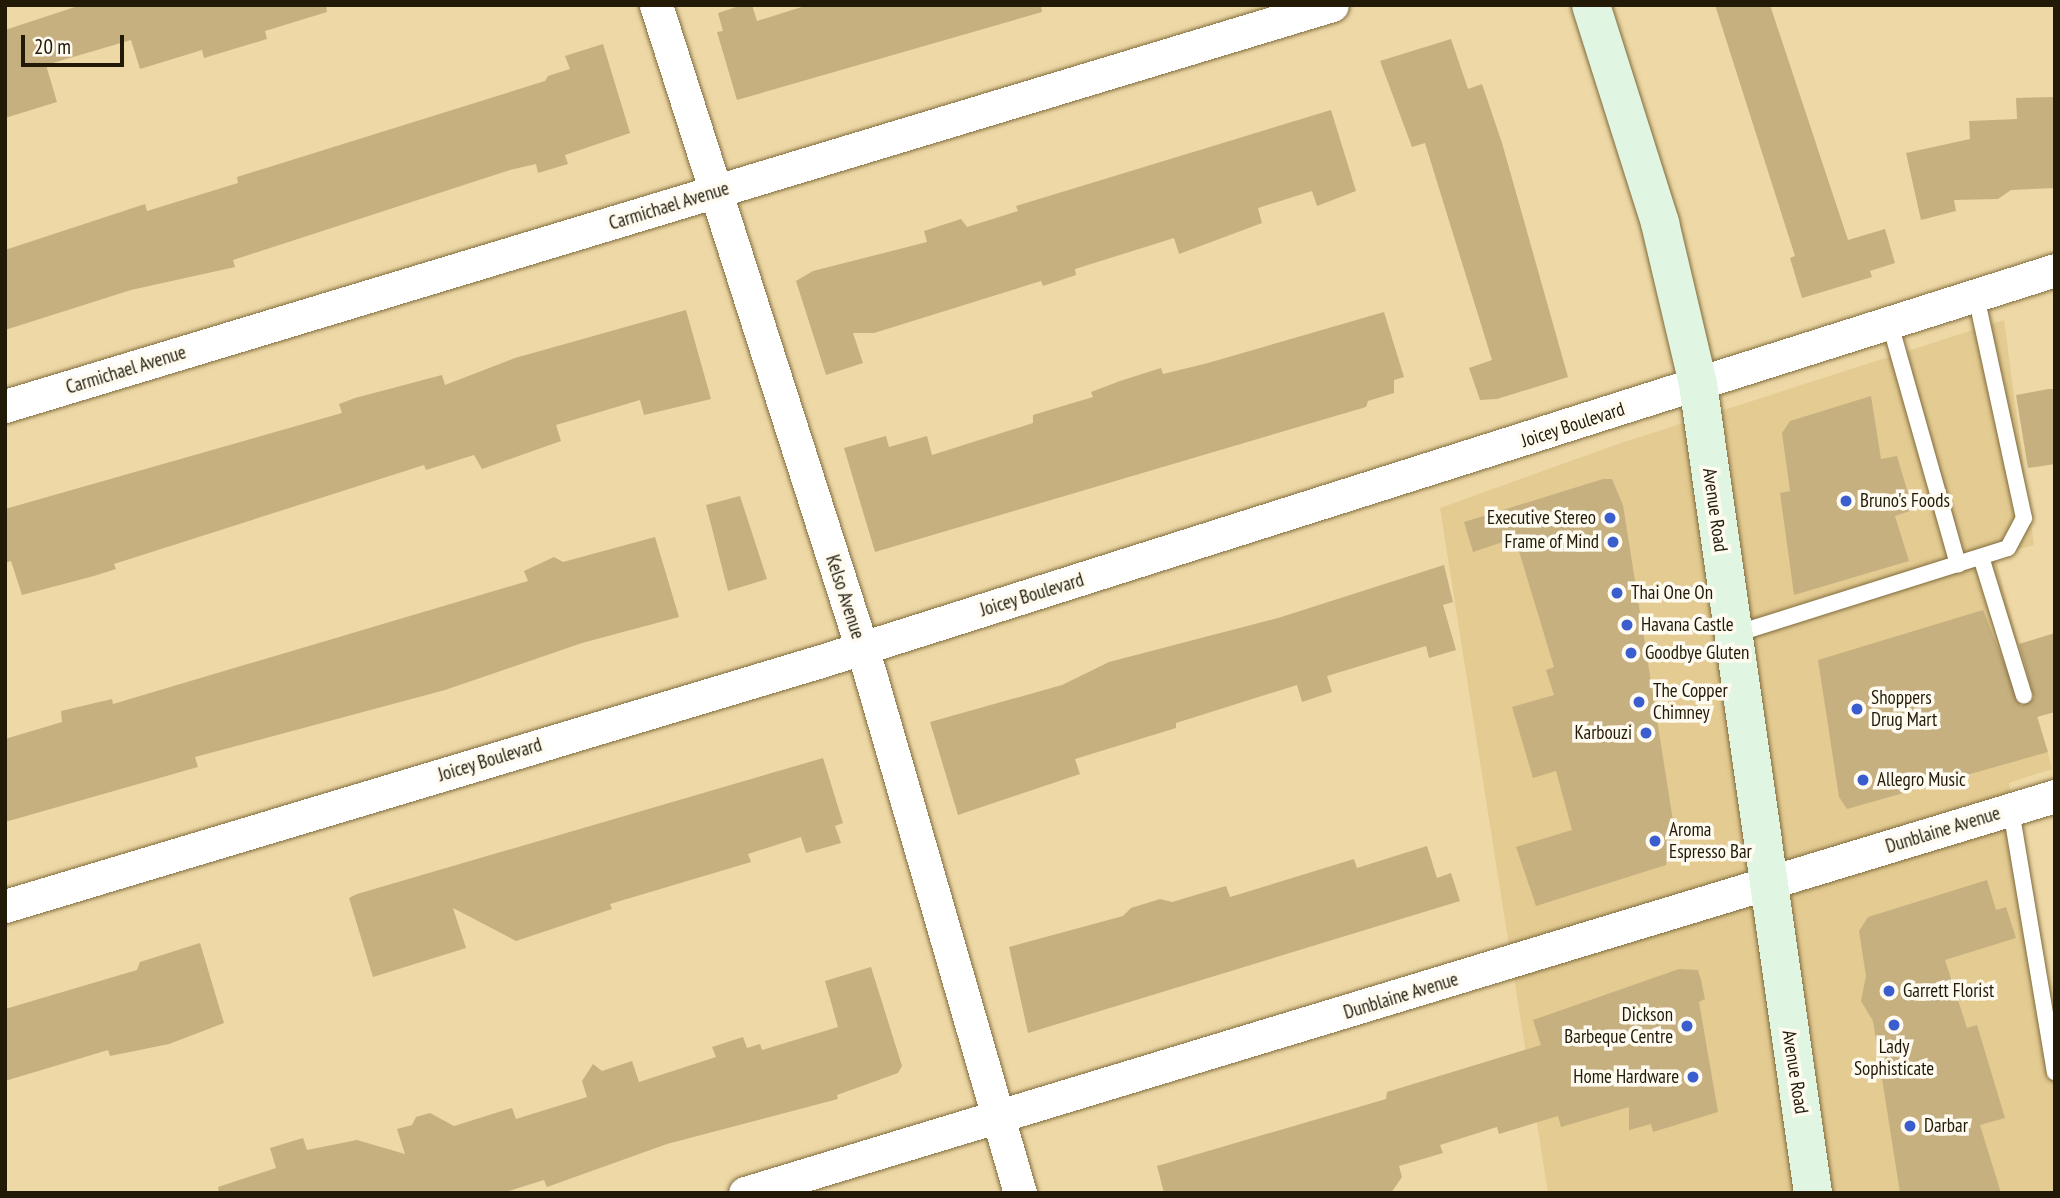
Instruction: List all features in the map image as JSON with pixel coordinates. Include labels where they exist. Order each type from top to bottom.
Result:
[{"type":"main road","name":"Avenue Road","points":[[1591,5],[1660,223],[1698,384],[1766,887],[1813,1193]]},
{"type":"street","name":"Kelso Avenue","points":[[656,5],[862,648],[1020,1193]]},
{"type":"street","name":"Carmichael Avenue","points":[[5,406],[1332,5]]},
{"type":"street","name":"Joicey Boulevard","points":[[5,906],[862,648],[2055,270]]},
{"type":"street","name":"Dunblaine Avenue","points":[[745,1193],[1766,887],[2055,796]]},
{"type":"lane","points":[[1732,635],[2008,548],[2024,518],[1976,296]]},
{"type":"lane","points":[[1890,324],[1958,565]]},
{"type":"lane","points":[[1981,557],[2024,696]]},
{"type":"lane","points":[[2011,810],[2055,1072]]},
{"type":"shaded area","points":[[2004,320],[2034,545],[1995,556],[2052,769],[2009,783],[2055,1073],[2055,1193],[1548,1193],[1440,508],[1618,444]]},
{"type":"building","points":[[81,5],[326,5],[327,12],[265,31],[267,39],[204,58],[202,50],[140,69],[131,40],[46,65],[57,102],[5,118],[5,30]]},
{"type":"building","points":[[742,5],[752,5],[757,21],[808,5],[1041,5],[1042,12],[737,100],[717,32],[723,31],[718,13]]},
{"type":"building","points":[[1715,5],[1770,5],[1848,240],[1885,229],[1895,263],[1870,271],[1872,277],[1802,298],[1790,258],[1795,256]]},
{"type":"building","points":[[1451,39],[1468,89],[1482,84],[1502,143],[1568,377],[1497,399],[1480,400],[1469,368],[1492,360],[1425,143],[1412,147],[1380,61]]},
{"type":"building","points":[[603,44],[630,133],[565,155],[568,164],[538,173],[536,164],[510,170],[233,260],[235,267],[131,290],[5,330],[5,250],[145,204],[147,211],[238,183],[237,177],[545,81],[548,76],[570,69],[565,56]]},
{"type":"building","points":[[2055,97],[2055,188],[2011,190],[1998,199],[1954,200],[1956,211],[1921,220],[1906,153],[1970,139],[1969,121],[2017,119],[2016,98]]},
{"type":"building","points":[[1331,110],[1356,191],[1317,206],[1312,191],[1258,208],[1262,223],[1179,254],[1174,238],[1075,269],[1076,275],[1043,286],[1041,281],[874,333],[853,333],[863,363],[826,375],[796,281],[813,271],[927,242],[924,231],[961,219],[967,227],[1018,211],[1016,206]]},
{"type":"building","points":[[686,310],[711,399],[644,415],[640,400],[556,425],[561,441],[482,469],[474,455],[426,470],[424,465],[114,564],[116,569],[22,595],[11,561],[5,563],[5,509],[342,413],[339,404],[355,398],[442,375],[445,385],[515,358]]},
{"type":"building","points":[[1384,312],[1404,377],[1394,380],[1394,393],[1368,401],[1366,407],[875,552],[844,448],[886,436],[889,447],[927,436],[932,455],[1033,423],[1033,415],[1093,397],[1091,392],[1161,368],[1163,374],[1208,363]]},
{"type":"building","points":[[2055,389],[2055,464],[2028,468],[2016,395]]},
{"type":"building","name":"Bruno's Foods","points":[[1871,396],[1881,459],[1897,456],[1913,510],[1895,516],[1909,561],[1794,595],[1780,493],[1790,491],[1782,433],[1790,421]]},
{"type":"building","points":[[1603,479],[1612,479],[1623,505],[1674,827],[1666,865],[1536,906],[1516,847],[1572,830],[1556,771],[1533,778],[1512,707],[1554,695],[1546,670],[1554,667],[1515,538],[1473,552],[1464,522]]},
{"type":"building","points":[[740,496],[767,579],[728,591],[706,505]]},
{"type":"building","points":[[655,537],[679,617],[582,643],[445,690],[195,757],[198,767],[5,822],[5,739],[62,722],[61,711],[112,699],[113,704],[528,581],[524,571],[554,557],[563,562]]},
{"type":"building","points":[[1444,565],[1453,602],[1443,605],[1456,650],[1429,658],[1426,646],[1327,676],[1332,692],[1302,702],[1297,685],[1176,723],[1176,728],[1075,759],[1080,774],[958,815],[930,722],[1062,685],[1109,662],[1278,618]]},
{"type":"building","points":[[1983,610],[2021,706],[2034,698],[2019,644],[2055,633],[2055,712],[2037,717],[2048,752],[1847,809],[1839,797],[1818,660]]},
{"type":"building","points":[[823,758],[843,823],[835,826],[841,843],[806,853],[801,837],[748,854],[751,862],[610,904],[612,909],[516,941],[453,908],[466,948],[373,977],[349,898],[357,894]]},
{"type":"building","points":[[1427,846],[1437,878],[1451,873],[1460,901],[1028,1033],[1009,947],[1123,916],[1131,908],[1160,899],[1172,902],[1226,886],[1230,897],[1354,859],[1357,868]]},
{"type":"building","points":[[1987,880],[1996,910],[2006,907],[2016,938],[1945,960],[1967,1028],[1977,1025],[2005,1118],[1980,1125],[2001,1193],[1900,1193],[1873,1021],[1861,1001],[1866,976],[1859,931],[1868,917]]},
{"type":"building","points":[[200,943],[224,1023],[169,1044],[110,1056],[108,1050],[5,1081],[5,1009],[137,970],[140,962]]},
{"type":"building","points":[[871,967],[902,1066],[898,1073],[837,1095],[838,1099],[667,1144],[547,1187],[544,1180],[502,1193],[219,1193],[218,1187],[276,1168],[270,1148],[303,1138],[307,1150],[357,1140],[405,1154],[397,1129],[412,1125],[416,1117],[430,1113],[454,1126],[512,1108],[516,1119],[587,1097],[582,1081],[593,1064],[602,1071],[632,1061],[639,1082],[716,1057],[712,1047],[743,1037],[747,1048],[760,1044],[762,1050],[838,1027],[825,981]]},
{"type":"building","points":[[1679,969],[1698,970],[1701,980],[1705,999],[1699,1002],[1718,1112],[1653,1132],[1651,1124],[1629,1130],[1629,1107],[1561,1127],[1558,1116],[1499,1134],[1497,1127],[1440,1145],[1443,1153],[1399,1166],[1402,1177],[1391,1193],[1164,1193],[1157,1166],[1386,1099],[1387,1092],[1541,1045],[1533,1020]]},
{"type":"place","name":"Bruno's Foods","points":[[1846,501]]},
{"type":"place","name":"Executive Stereo","points":[[1610,518]]},
{"type":"place","name":"Frame of Mind","points":[[1613,542]]},
{"type":"place","name":"Thai One On","points":[[1617,593]]},
{"type":"place","name":"Havana Castle","points":[[1627,625]]},
{"type":"place","name":"Goodbye Gluten","points":[[1631,653]]},
{"type":"place","name":"The Copper Chimney","points":[[1639,702]]},
{"type":"place","name":"Shoppers Drug Mart","points":[[1857,709]]},
{"type":"place","name":"Karbouzi","points":[[1646,733]]},
{"type":"place","name":"Allegro Music","points":[[1863,780]]},
{"type":"place","name":"Aroma Espresso Bar","points":[[1655,841]]},
{"type":"place","name":"Garrett Florist","points":[[1889,991]]},
{"type":"place","name":"Lady Sophisticate","points":[[1894,1025]]},
{"type":"place","name":"Dickson Barbeque Centre","points":[[1687,1026]]},
{"type":"place","name":"Home Hardware","points":[[1693,1077]]},
{"type":"place","name":"Darbar","points":[[1910,1126]]}]
